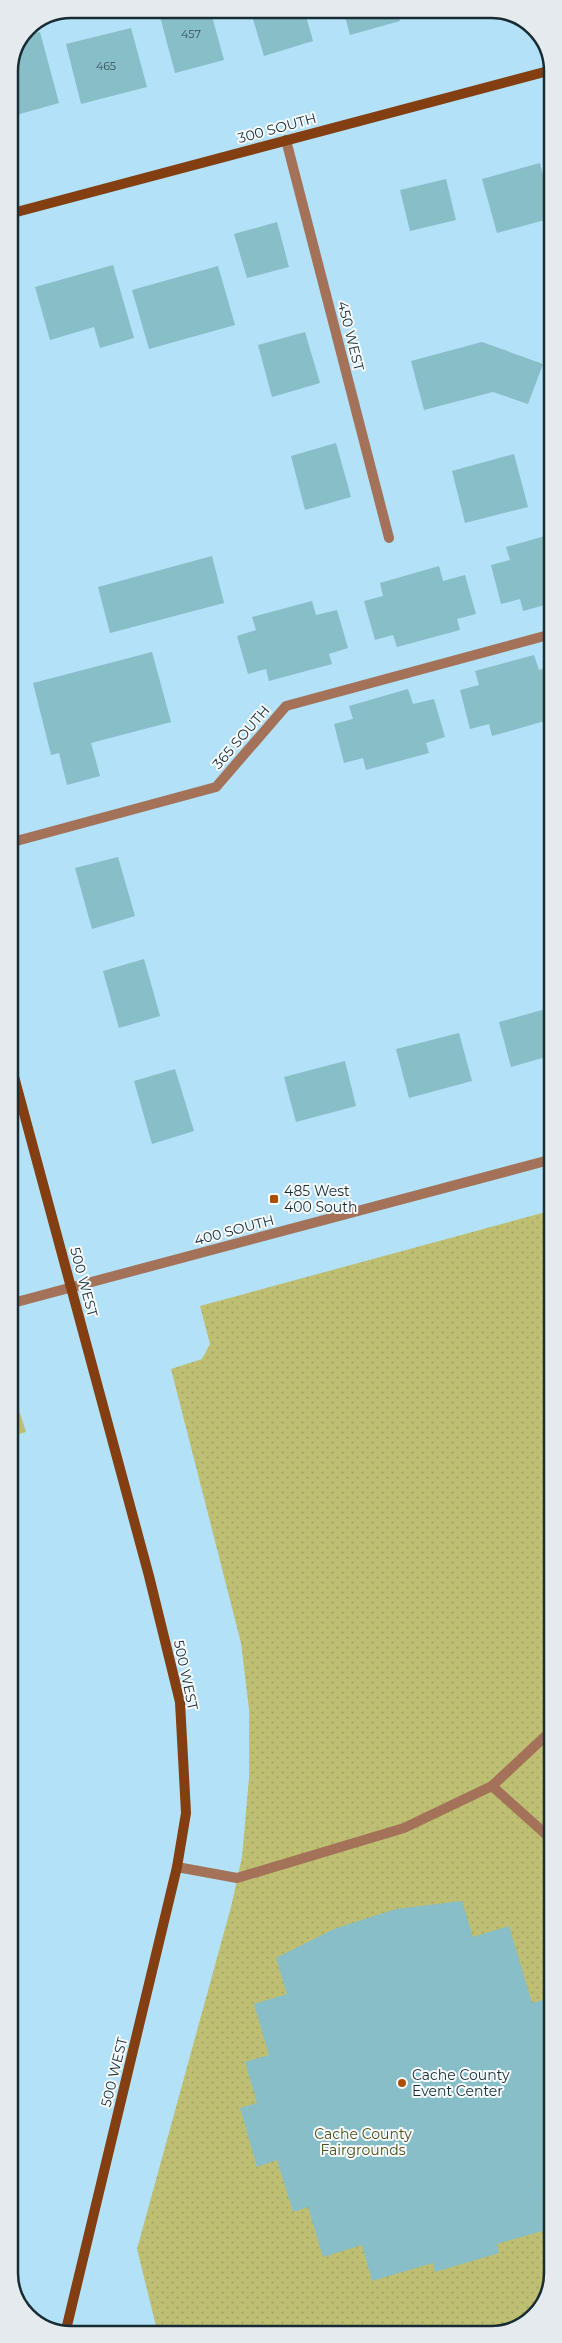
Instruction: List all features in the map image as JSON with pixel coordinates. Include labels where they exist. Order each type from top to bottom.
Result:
[{"type":"street","name":"300 SOUTH","points":[[17,212],[544,72]]},
{"type":"street","name":"450 WEST","points":[[286,140],[389,538]]},
{"type":"street","name":"365 SOUTH","points":[[17,841],[216,788],[286,706],[544,636]]},
{"type":"street","name":"500 WEST","points":[[17,1088],[149,1576],[180,1702],[186,1813],[177,1868],[67,2325]]},
{"type":"street","name":"400 SOUTH","points":[[17,1302],[544,1161]]},
{"type":"street","points":[[177,1868],[237,1878],[404,1828],[492,1786],[544,1737]]},
{"type":"street","points":[[492,1786],[544,1833]]},
{"type":"green space","name":"Cache County Fairgrounds","points":[[544,1212],[544,2280],[542,2290],[531,2308],[524,2315],[512,2321],[492,2326],[156,2325],[137,2249],[231,1907],[242,1857],[249,1778],[249,1709],[241,1643],[171,1369],[202,1359],[210,1344],[200,1306]]},
{"type":"green space","points":[[17,1404],[26,1432],[17,1435]]},
{"type":"building","points":[[160,18],[212,18],[224,60],[175,73]]},
{"type":"building","points":[[253,18],[307,18],[313,41],[264,56]]},
{"type":"building","points":[[345,18],[399,18],[400,21],[350,35]]},
{"type":"building","points":[[131,28],[147,87],[81,104],[66,44]]},
{"type":"building","points":[[40,32],[59,103],[17,115],[17,70],[22,50],[32,34]]},
{"type":"building","points":[[540,163],[544,178],[544,220],[497,233],[482,179]]},
{"type":"building","points":[[446,179],[456,220],[410,231],[400,190]]},
{"type":"building","points":[[277,222],[289,267],[247,278],[234,234]]},
{"type":"building","points":[[113,265],[134,338],[100,348],[94,327],[50,340],[35,287]]},
{"type":"building","points":[[218,266],[235,325],[149,349],[132,290]]},
{"type":"building","points":[[305,332],[320,383],[272,397],[258,345]]},
{"type":"building","points":[[482,342],[543,364],[528,404],[493,392],[424,410],[411,361]]},
{"type":"building","points":[[336,443],[351,497],[305,510],[291,456]]},
{"type":"building","points":[[514,454],[528,507],[465,523],[452,471]]},
{"type":"building","points":[[544,536],[544,605],[523,611],[520,599],[501,604],[491,565],[510,560],[506,547]]},
{"type":"building","points":[[212,556],[224,603],[110,633],[98,587]]},
{"type":"building","points":[[439,566],[443,581],[465,575],[476,614],[457,619],[460,630],[397,647],[393,635],[375,640],[364,601],[383,596],[380,583]]},
{"type":"building","points":[[312,601],[316,615],[337,610],[348,648],[329,654],[332,664],[269,681],[266,669],[248,674],[237,636],[256,630],[252,617]]},
{"type":"building","points":[[152,652],[171,722],[91,743],[100,776],[67,785],[59,753],[51,755],[33,683]]},
{"type":"building","points":[[534,655],[539,670],[544,668],[544,721],[492,736],[489,724],[470,729],[460,690],[479,685],[475,671]]},
{"type":"building","points":[[408,689],[413,704],[434,699],[445,737],[426,743],[429,753],[366,770],[363,758],[344,763],[334,724],[353,719],[349,706]]},
{"type":"building","points":[[118,857],[135,916],[92,929],[75,868]]},
{"type":"building","points":[[144,959],[160,1016],[119,1028],[103,971]]},
{"type":"building","points":[[544,1010],[544,1058],[511,1067],[499,1022]]},
{"type":"building","points":[[459,1033],[472,1081],[409,1098],[396,1049]]},
{"type":"building","points":[[345,1061],[356,1106],[296,1122],[284,1077]]},
{"type":"building","points":[[175,1069],[194,1131],[152,1144],[134,1081]]},
{"type":"building","name":"Cache County Event Center","points":[[462,1901],[473,1937],[509,1926],[532,2003],[544,2000],[544,2189],[542,2190],[544,2197],[544,2231],[497,2244],[499,2253],[435,2272],[433,2263],[372,2281],[362,2245],[323,2257],[308,2207],[293,2212],[277,2160],[257,2167],[240,2108],[257,2103],[245,2062],[269,2055],[254,2004],[287,1994],[276,1958],[334,1929],[396,1909]]},
{"type":"place","name":"485 West 400 South","points":[[274,1199]]},
{"type":"place","name":"Cache County Event Center","points":[[402,2083]]}]
